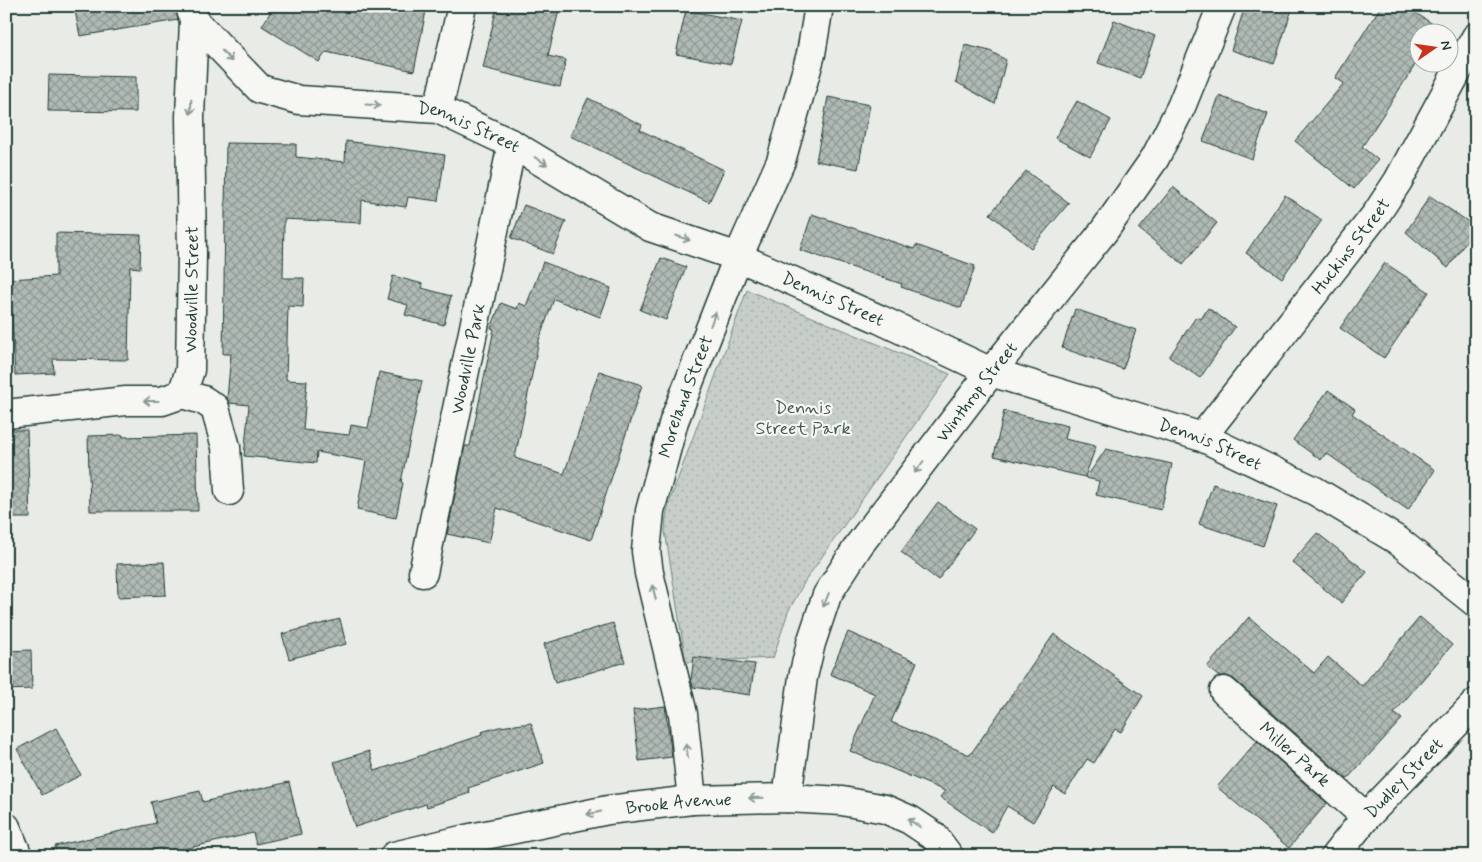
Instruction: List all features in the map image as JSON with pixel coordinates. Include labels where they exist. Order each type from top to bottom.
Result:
[{"type":"street","points":[[438,109],[462,6]]},
{"type":"street","name":"Moreland Street","points":[[692,800],[682,714],[649,573],[646,551],[650,511],[674,421],[738,257],[781,161],[811,54],[819,6]]},
{"type":"street","name":"Winthrop Street","points":[[786,798],[803,677],[811,643],[828,595],[859,545],[991,372],[1104,231],[1155,158],[1181,107],[1222,6]]},
{"type":"street","name":"Dennis Street","points":[[192,13],[260,90],[299,100],[438,109],[512,144],[650,226],[738,257],[879,319],[991,372],[1202,437],[1316,491],[1397,540],[1476,603]]},
{"type":"street","name":"Woodville Street","points":[[182,394],[190,370],[192,13]]},
{"type":"street","name":"Huckins Street","points":[[1202,437],[1377,213],[1398,181],[1476,37]]},
{"type":"street","name":"Woodville Park","points":[[423,574],[512,144]]},
{"type":"street","points":[[6,414],[126,401],[162,401],[182,394],[203,400],[216,408],[226,447],[229,491]]},
{"type":"street","name":"Miller Park","points":[[1224,691],[1366,816]]},
{"type":"street","name":"Dudley Street","points":[[1335,856],[1366,816],[1476,703]]},
{"type":"street","name":"Brook Avenue","points":[[394,856],[471,847],[608,810],[692,800],[786,798],[842,801],[885,809],[910,820],[934,836],[949,856]]},
{"type":"street","points":[[6,827],[18,856]]},
{"type":"green space","name":"Dennis Street Park","points":[[747,290],[950,374],[805,581],[788,612],[773,658],[686,662],[665,531],[666,517],[669,503]]},
{"type":"building","points":[[74,6],[176,6],[178,20],[80,36]]},
{"type":"building","points":[[274,6],[427,6],[414,71],[326,52],[319,62],[262,26]]},
{"type":"building","points":[[497,6],[560,6],[548,56],[566,60],[560,87],[483,68]]},
{"type":"building","points":[[1245,6],[1293,6],[1274,64],[1231,50]]},
{"type":"building","points":[[1381,6],[1405,6],[1430,22],[1410,22],[1411,72],[1362,147],[1378,160],[1354,189],[1295,141],[1344,83],[1335,78]]},
{"type":"building","points":[[686,10],[742,21],[731,64],[676,54]]},
{"type":"building","points":[[1114,20],[1155,36],[1140,78],[1098,63]]},
{"type":"building","points":[[965,45],[990,51],[1006,60],[995,104],[956,82]]},
{"type":"building","points":[[49,75],[136,77],[136,112],[48,111]]},
{"type":"building","points":[[1219,96],[1268,114],[1252,159],[1203,141]]},
{"type":"building","points":[[828,97],[870,105],[858,169],[816,161]]},
{"type":"building","points":[[588,98],[642,125],[640,130],[724,170],[709,202],[570,136]]},
{"type":"building","points":[[1077,101],[1111,120],[1090,157],[1055,138]]},
{"type":"building","points":[[346,141],[445,155],[438,201],[408,197],[406,207],[362,200],[361,223],[284,219],[283,278],[304,278],[303,307],[288,306],[286,380],[307,381],[303,430],[349,435],[351,425],[368,428],[379,372],[422,381],[401,482],[403,483],[396,518],[357,510],[366,461],[317,452],[316,463],[244,456],[249,405],[229,403],[227,399],[231,354],[223,354],[226,143],[296,144],[296,157],[345,162]]},
{"type":"building","points":[[1026,171],[1069,203],[1031,248],[990,214]]},
{"type":"building","points":[[1173,187],[1217,223],[1183,264],[1139,229]]},
{"type":"building","points":[[1285,195],[1322,220],[1282,278],[1246,253]]},
{"type":"building","points":[[1430,196],[1476,227],[1448,268],[1406,232]]},
{"type":"building","points":[[524,205],[566,221],[553,254],[511,238]]},
{"type":"building","points":[[812,214],[914,249],[916,245],[975,266],[961,308],[901,287],[902,284],[800,250]]},
{"type":"building","points":[[56,233],[141,235],[140,268],[130,267],[128,360],[53,359],[54,373],[15,375],[10,279],[56,276]]},
{"type":"building","points":[[661,258],[686,267],[666,320],[640,310]]},
{"type":"building","points":[[543,262],[611,288],[600,317],[554,299],[539,340],[515,458],[564,474],[599,371],[642,385],[591,540],[497,508],[489,543],[447,534],[465,446],[470,446],[494,329],[491,328],[501,303],[517,309],[519,303],[526,306]]},
{"type":"building","points":[[1385,263],[1429,292],[1384,358],[1340,328]]},
{"type":"building","points":[[393,276],[423,284],[422,288],[451,296],[444,325],[405,315],[408,305],[387,299]]},
{"type":"building","points":[[1208,308],[1235,327],[1200,378],[1169,357],[1196,317],[1201,319]]},
{"type":"building","points":[[1075,309],[1136,330],[1123,369],[1062,348]]},
{"type":"building","points":[[1328,390],[1355,409],[1352,414],[1435,470],[1408,510],[1326,453],[1321,460],[1293,440]]},
{"type":"building","points":[[1004,411],[1068,426],[1065,439],[1096,446],[1085,477],[994,456]]},
{"type":"building","points":[[6,430],[27,430],[30,518],[6,518]]},
{"type":"building","points":[[123,435],[123,437],[196,435],[198,511],[90,511],[88,436]]},
{"type":"building","points":[[1106,449],[1172,464],[1161,510],[1096,495],[1099,481],[1086,478]]},
{"type":"building","points":[[1213,484],[1277,506],[1263,546],[1199,524]]},
{"type":"building","points":[[938,502],[975,529],[938,580],[901,552]]},
{"type":"building","points":[[1317,533],[1367,572],[1341,603],[1292,562]]},
{"type":"building","points":[[164,562],[166,595],[118,597],[117,564]]},
{"type":"building","points":[[1249,617],[1314,673],[1328,657],[1362,686],[1420,617],[1452,645],[1394,713],[1402,719],[1347,779],[1234,679],[1227,676],[1218,676],[1207,667]]},
{"type":"building","points":[[340,619],[346,644],[289,659],[282,634]]},
{"type":"building","points":[[613,623],[625,662],[555,683],[544,644]]},
{"type":"building","points":[[848,632],[917,662],[891,722],[970,755],[1054,634],[1143,696],[1121,732],[1115,729],[1094,763],[1087,759],[1065,794],[1054,787],[1033,822],[1007,806],[992,833],[940,797],[945,791],[850,751],[875,694],[830,674]]},
{"type":"building","points":[[31,650],[32,689],[6,690],[6,651]]},
{"type":"building","points":[[694,657],[755,664],[750,695],[693,687],[691,679]]},
{"type":"building","points":[[665,706],[672,757],[639,761],[633,710]]},
{"type":"building","points":[[531,723],[544,763],[468,788],[470,793],[427,807],[426,804],[355,827],[334,762],[369,751],[375,771],[482,735],[481,732],[499,727]]},
{"type":"building","points":[[56,728],[81,775],[42,795],[17,749]]},
{"type":"building","points":[[1257,741],[1327,803],[1289,848],[1217,787]]},
{"type":"building","points":[[289,782],[301,834],[256,844],[253,833],[163,854],[161,848],[128,856],[56,856],[55,846],[156,823],[151,802],[200,791],[203,802]]}]
